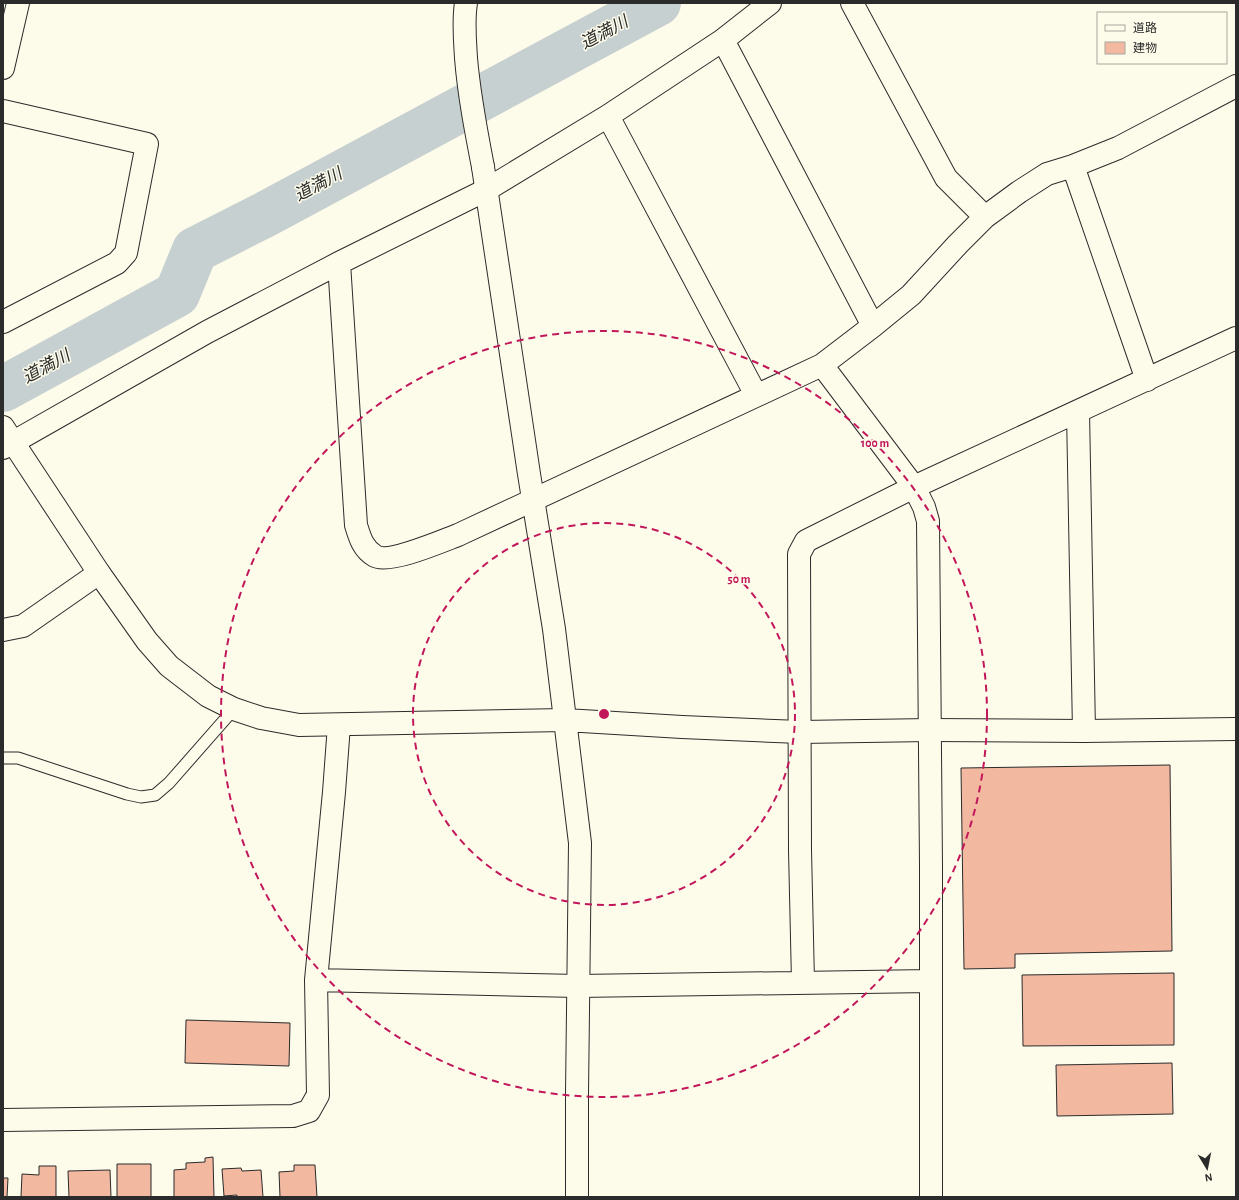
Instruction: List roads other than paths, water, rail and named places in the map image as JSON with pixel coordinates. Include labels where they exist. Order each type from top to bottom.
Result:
[{"type":"street","points":[[3,68],[18,3]]},
{"type":"street","points":[[466,3],[464,12],[468,85],[472,114],[483,167],[554,629],[580,843],[576,1094],[577,1197]]},
{"type":"street","points":[[770,3],[723,40],[608,116],[486,190],[339,262],[6,439],[147,641],[169,666],[208,696],[234,709],[261,718],[299,726],[565,720],[682,728],[800,732],[1236,729]]},
{"type":"street","points":[[852,3],[946,178],[985,217]]},
{"type":"street","points":[[723,40],[873,326]]},
{"type":"street","points":[[339,262],[356,525],[360,538],[366,549],[377,557],[390,557],[426,547],[458,534],[822,364],[873,326],[911,295],[985,217],[1018,192],[1047,174],[1118,148],[1236,86]]},
{"type":"street","points":[[3,111],[147,144],[126,253],[117,263],[3,322]]},
{"type":"street","points":[[608,116],[756,395]]},
{"type":"street","points":[[1072,166],[1147,380]]},
{"type":"street","points":[[803,982],[799,554],[806,541],[914,487],[1236,338]]},
{"type":"street","points":[[822,364],[914,487],[924,507],[928,521],[931,1197]]},
{"type":"street","points":[[1078,412],[1084,731]]},
{"type":"street","points":[[3,630],[23,626],[99,573]]},
{"type":"street","points":[[3,1120],[293,1116],[309,1111],[318,1095],[316,980],[339,726]]},
{"type":"street","points":[[316,980],[578,986],[930,981]]},
{"type":"lane","points":[[3,758],[18,758],[127,794],[141,797],[155,795],[169,783],[234,709]]},
{"type":"waterway","name":"道満川","points":[[3,389],[177,294],[195,250],[266,214],[658,3]]}]
